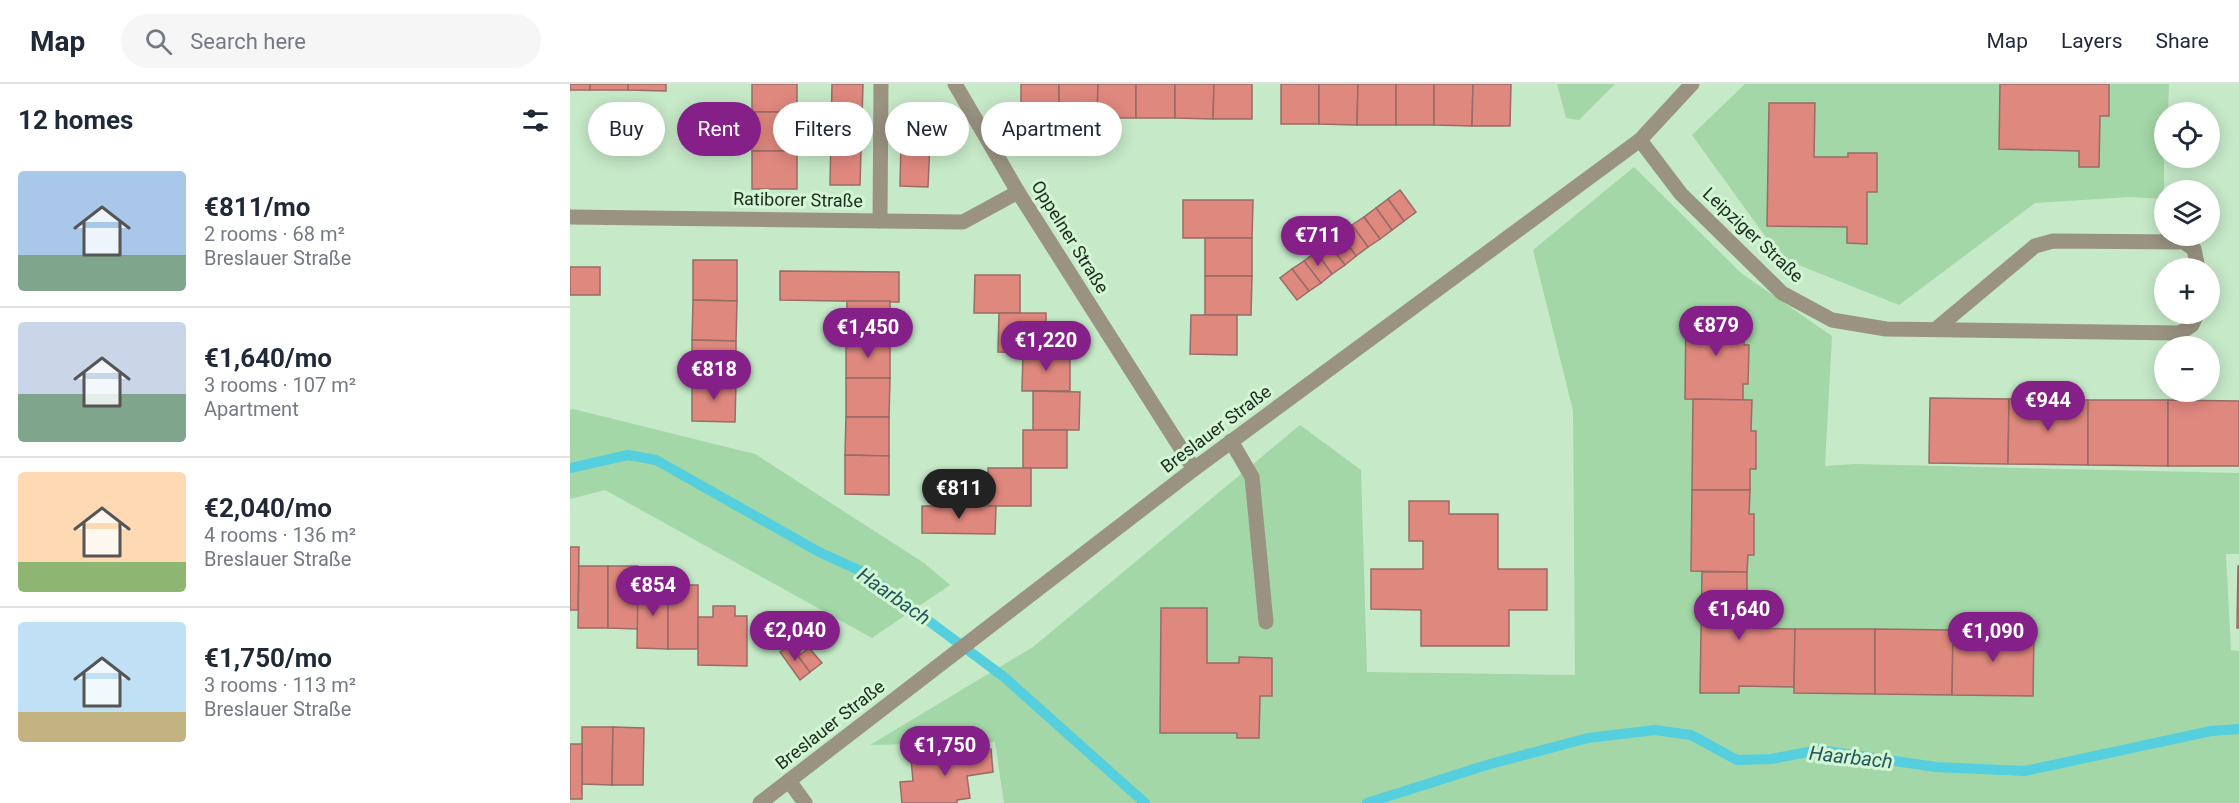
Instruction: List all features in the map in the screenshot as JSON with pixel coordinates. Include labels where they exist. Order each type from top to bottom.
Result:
[{"type":"street","points":[[880,221],[881,84]]},
{"type":"street","name":"Oppelner Straße","points":[[955,84],[1018,192],[1194,469]]},
{"type":"street","name":"Breslauer Straße","points":[[760,803],[1231,441],[1640,140],[1692,84]]},
{"type":"street","name":"Leipziger Straße","points":[[1640,140],[1681,194],[1782,292],[1832,320],[1886,329],[2180,333],[2192,324]]},
{"type":"street","name":"Ratiborer Straße","points":[[570,217],[963,222],[1018,192]]},
{"type":"street","points":[[1936,329],[2035,246],[2053,241],[2184,243],[2194,249],[2196,258]]},
{"type":"street","points":[[1231,441],[1252,477],[1266,622]]},
{"type":"street","points":[[789,781],[805,803]]},
{"type":"green space","points":[[1557,84],[1615,84],[1579,120],[1566,118]]},
{"type":"green space","points":[[1745,84],[2169,84],[2168,102],[2154,102],[2154,168],[2164,168],[2164,180],[2154,180],[2154,198],[2130,197],[2035,203],[1899,305],[1781,258],[1692,135]]},
{"type":"green space","points":[[1634,167],[1741,273],[1832,336],[1825,466],[1856,464],[2239,473],[2239,554],[2226,554],[2231,650],[2239,651],[2239,803],[1004,803],[995,742],[870,745],[1033,647],[1300,425],[1361,470],[1367,672],[1575,675],[1573,411],[1533,250]]},
{"type":"green space","points":[[570,410],[755,454],[924,563],[950,585],[872,638],[605,490],[570,499]]},
{"type":"building","points":[[570,84],[590,84],[590,90],[570,90]]},
{"type":"building","points":[[590,84],[628,84],[628,90],[590,90]]},
{"type":"building","points":[[628,84],[666,84],[666,91],[628,90]]},
{"type":"building","points":[[752,84],[797,84],[797,102],[773,102],[773,112],[761,112],[761,102],[752,102]]},
{"type":"building","points":[[832,84],[863,84],[862,102],[832,102]]},
{"type":"building","points":[[1021,84],[1059,84],[1059,102],[1021,102]]},
{"type":"building","points":[[1059,84],[1098,84],[1097,102],[1059,102]]},
{"type":"building","points":[[1098,84],[1136,84],[1136,118],[1122,118],[1122,102],[1097,102]]},
{"type":"building","points":[[1136,84],[1175,84],[1175,118],[1136,118]]},
{"type":"building","points":[[1175,84],[1214,84],[1213,119],[1175,118]]},
{"type":"building","points":[[1214,84],[1252,84],[1252,119],[1213,119]]},
{"type":"building","points":[[1281,84],[1319,84],[1319,124],[1281,124]]},
{"type":"building","points":[[1319,84],[1358,84],[1357,125],[1319,124]]},
{"type":"building","points":[[1358,84],[1396,84],[1396,125],[1357,125]]},
{"type":"building","points":[[1396,84],[1434,84],[1434,125],[1396,125]]},
{"type":"building","points":[[1434,84],[1473,84],[1472,126],[1434,125]]},
{"type":"building","points":[[1473,84],[1511,84],[1510,126],[1472,126]]},
{"type":"building","points":[[2000,84],[2109,84],[2109,116],[2100,116],[2099,167],[2079,167],[2079,151],[1999,149]]},
{"type":"building","points":[[1769,103],[1815,103],[1814,157],[1848,157],[1848,153],[1877,153],[1877,192],[1867,192],[1867,244],[1847,243],[1847,227],[1767,226]]},
{"type":"building","points":[[761,112],[773,112],[773,151],[761,151]]},
{"type":"building","points":[[761,151],[773,151],[773,156],[797,156],[797,189],[752,189],[752,156],[761,156]]},
{"type":"building","points":[[831,156],[861,156],[860,185],[830,185]]},
{"type":"building","points":[[901,156],[929,156],[928,187],[900,186]]},
{"type":"building","points":[[1400,190],[1416,212],[1404,221],[1388,199]]},
{"type":"building","points":[[1388,199],[1404,221],[1392,230],[1376,208]]},
{"type":"building","points":[[1183,200],[1253,200],[1252,238],[1183,238]]},
{"type":"building","points":[[1376,208],[1392,230],[1380,239],[1364,217]]},
{"type":"building","points":[[1364,217],[1380,239],[1368,247],[1352,225]]},
{"type":"building","points":[[1352,225],[1368,247],[1356,256],[1340,234]]},
{"type":"building","points":[[1340,234],[1356,256],[1345,265],[1328,243]]},
{"type":"building","points":[[1205,238],[1252,238],[1252,276],[1205,276]]},
{"type":"building","points":[[1328,243],[1345,265],[1332,274],[1316,252]]},
{"type":"building","points":[[1316,252],[1332,274],[1321,283],[1304,261]]},
{"type":"building","points":[[693,260],[737,260],[737,301],[693,300]]},
{"type":"building","points":[[1304,261],[1321,283],[1309,291],[1292,269]]},
{"type":"building","points":[[570,267],[600,267],[600,295],[570,295]]},
{"type":"building","points":[[1292,269],[1309,291],[1297,300],[1280,278]]},
{"type":"building","points":[[780,271],[899,272],[899,302],[780,300]]},
{"type":"building","points":[[975,275],[1020,275],[1020,313],[974,313]]},
{"type":"building","points":[[1205,276],[1252,276],[1251,315],[1205,315]]},
{"type":"building","points":[[693,300],[737,301],[736,341],[692,340]]},
{"type":"building","points":[[847,301],[890,301],[890,340],[846,340]]},
{"type":"building","points":[[999,313],[1046,313],[1046,353],[998,352]]},
{"type":"building","points":[[1686,313],[1744,313],[1744,345],[1749,345],[1748,384],[1743,384],[1743,400],[1685,399]]},
{"type":"building","points":[[1191,315],[1237,315],[1237,355],[1190,354]]},
{"type":"building","points":[[692,340],[736,341],[736,382],[692,381]]},
{"type":"building","points":[[846,340],[890,340],[890,378],[846,378]]},
{"type":"building","points":[[1023,353],[1070,353],[1070,391],[1022,391]]},
{"type":"building","points":[[846,378],[890,378],[889,417],[846,417]]},
{"type":"building","points":[[692,381],[736,382],[735,422],[692,421]]},
{"type":"building","points":[[1033,391],[1080,392],[1079,430],[1033,430]]},
{"type":"building","points":[[1930,398],[2009,399],[2008,464],[1929,463]]},
{"type":"building","points":[[1693,399],[1752,400],[1751,431],[1756,431],[1756,469],[1750,469],[1750,490],[1692,490]]},
{"type":"building","points":[[2009,399],[2088,400],[2088,465],[2008,464]]},
{"type":"building","points":[[2088,400],[2168,402],[2168,466],[2088,465]]},
{"type":"building","points":[[2239,401],[2239,466],[2168,466],[2168,402]]},
{"type":"building","points":[[846,417],[889,417],[889,456],[845,455]]},
{"type":"building","points":[[1023,430],[1067,430],[1067,468],[1023,468]]},
{"type":"building","points":[[845,455],[889,456],[889,495],[845,494]]},
{"type":"building","points":[[988,468],[1031,468],[1031,506],[988,506]]},
{"type":"building","points":[[1692,490],[1750,490],[1749,514],[1754,514],[1754,555],[1748,555],[1747,572],[1691,571]]},
{"type":"building","points":[[1409,501],[1449,501],[1449,514],[1498,514],[1498,569],[1547,569],[1547,610],[1509,610],[1509,646],[1421,646],[1421,610],[1371,609],[1371,569],[1423,569],[1423,541],[1409,541]]},
{"type":"building","points":[[922,506],[996,506],[995,534],[922,533]]},
{"type":"building","points":[[570,547],[579,547],[578,610],[570,610]]},
{"type":"building","points":[[579,566],[608,566],[608,628],[578,628]]},
{"type":"building","points":[[608,566],[638,566],[638,629],[608,628]]},
{"type":"building","points":[[2238,566],[2239,628],[2237,628]]},
{"type":"building","points":[[1702,572],[1747,572],[1747,628],[1795,629],[1794,687],[1739,686],[1739,693],[1700,693]]},
{"type":"building","points":[[638,585],[668,585],[668,649],[637,648]]},
{"type":"building","points":[[668,585],[698,585],[698,649],[668,649]]},
{"type":"building","points":[[713,606],[735,606],[735,616],[747,616],[747,666],[698,665],[698,617],[713,617]]},
{"type":"building","points":[[1161,608],[1207,608],[1207,663],[1239,663],[1239,657],[1272,658],[1272,696],[1260,696],[1259,738],[1237,738],[1237,733],[1160,733]]},
{"type":"building","points":[[1795,629],[1875,629],[1875,694],[1794,693]]},
{"type":"building","points":[[1875,629],[1953,630],[1952,695],[1875,694]]},
{"type":"building","points":[[1953,630],[2034,632],[2033,696],[1952,695]]},
{"type":"building","points":[[790,645],[810,672],[800,680],[780,652]]},
{"type":"building","points":[[809,648],[822,663],[810,672],[798,656]]},
{"type":"building","points":[[582,727],[613,727],[612,785],[582,784]]},
{"type":"building","points":[[613,727],[644,728],[643,785],[612,785]]},
{"type":"building","points":[[570,744],[582,744],[582,799],[570,799]]},
{"type":"building","points":[[991,749],[993,772],[967,776],[970,798],[957,800],[957,803],[902,803],[900,782],[913,781],[911,759]]},
{"type":"waterway","name":"Haarbach","points":[[570,468],[628,455],[656,460],[819,552],[863,572],[1004,677],[1145,803]]},
{"type":"waterway","name":"Haarbach","points":[[1367,803],[1490,764],[1588,738],[1655,730],[1691,735],[1737,760],[1771,759],[1819,750],[1936,767],[2025,771],[2211,731],[2239,729]]}]
